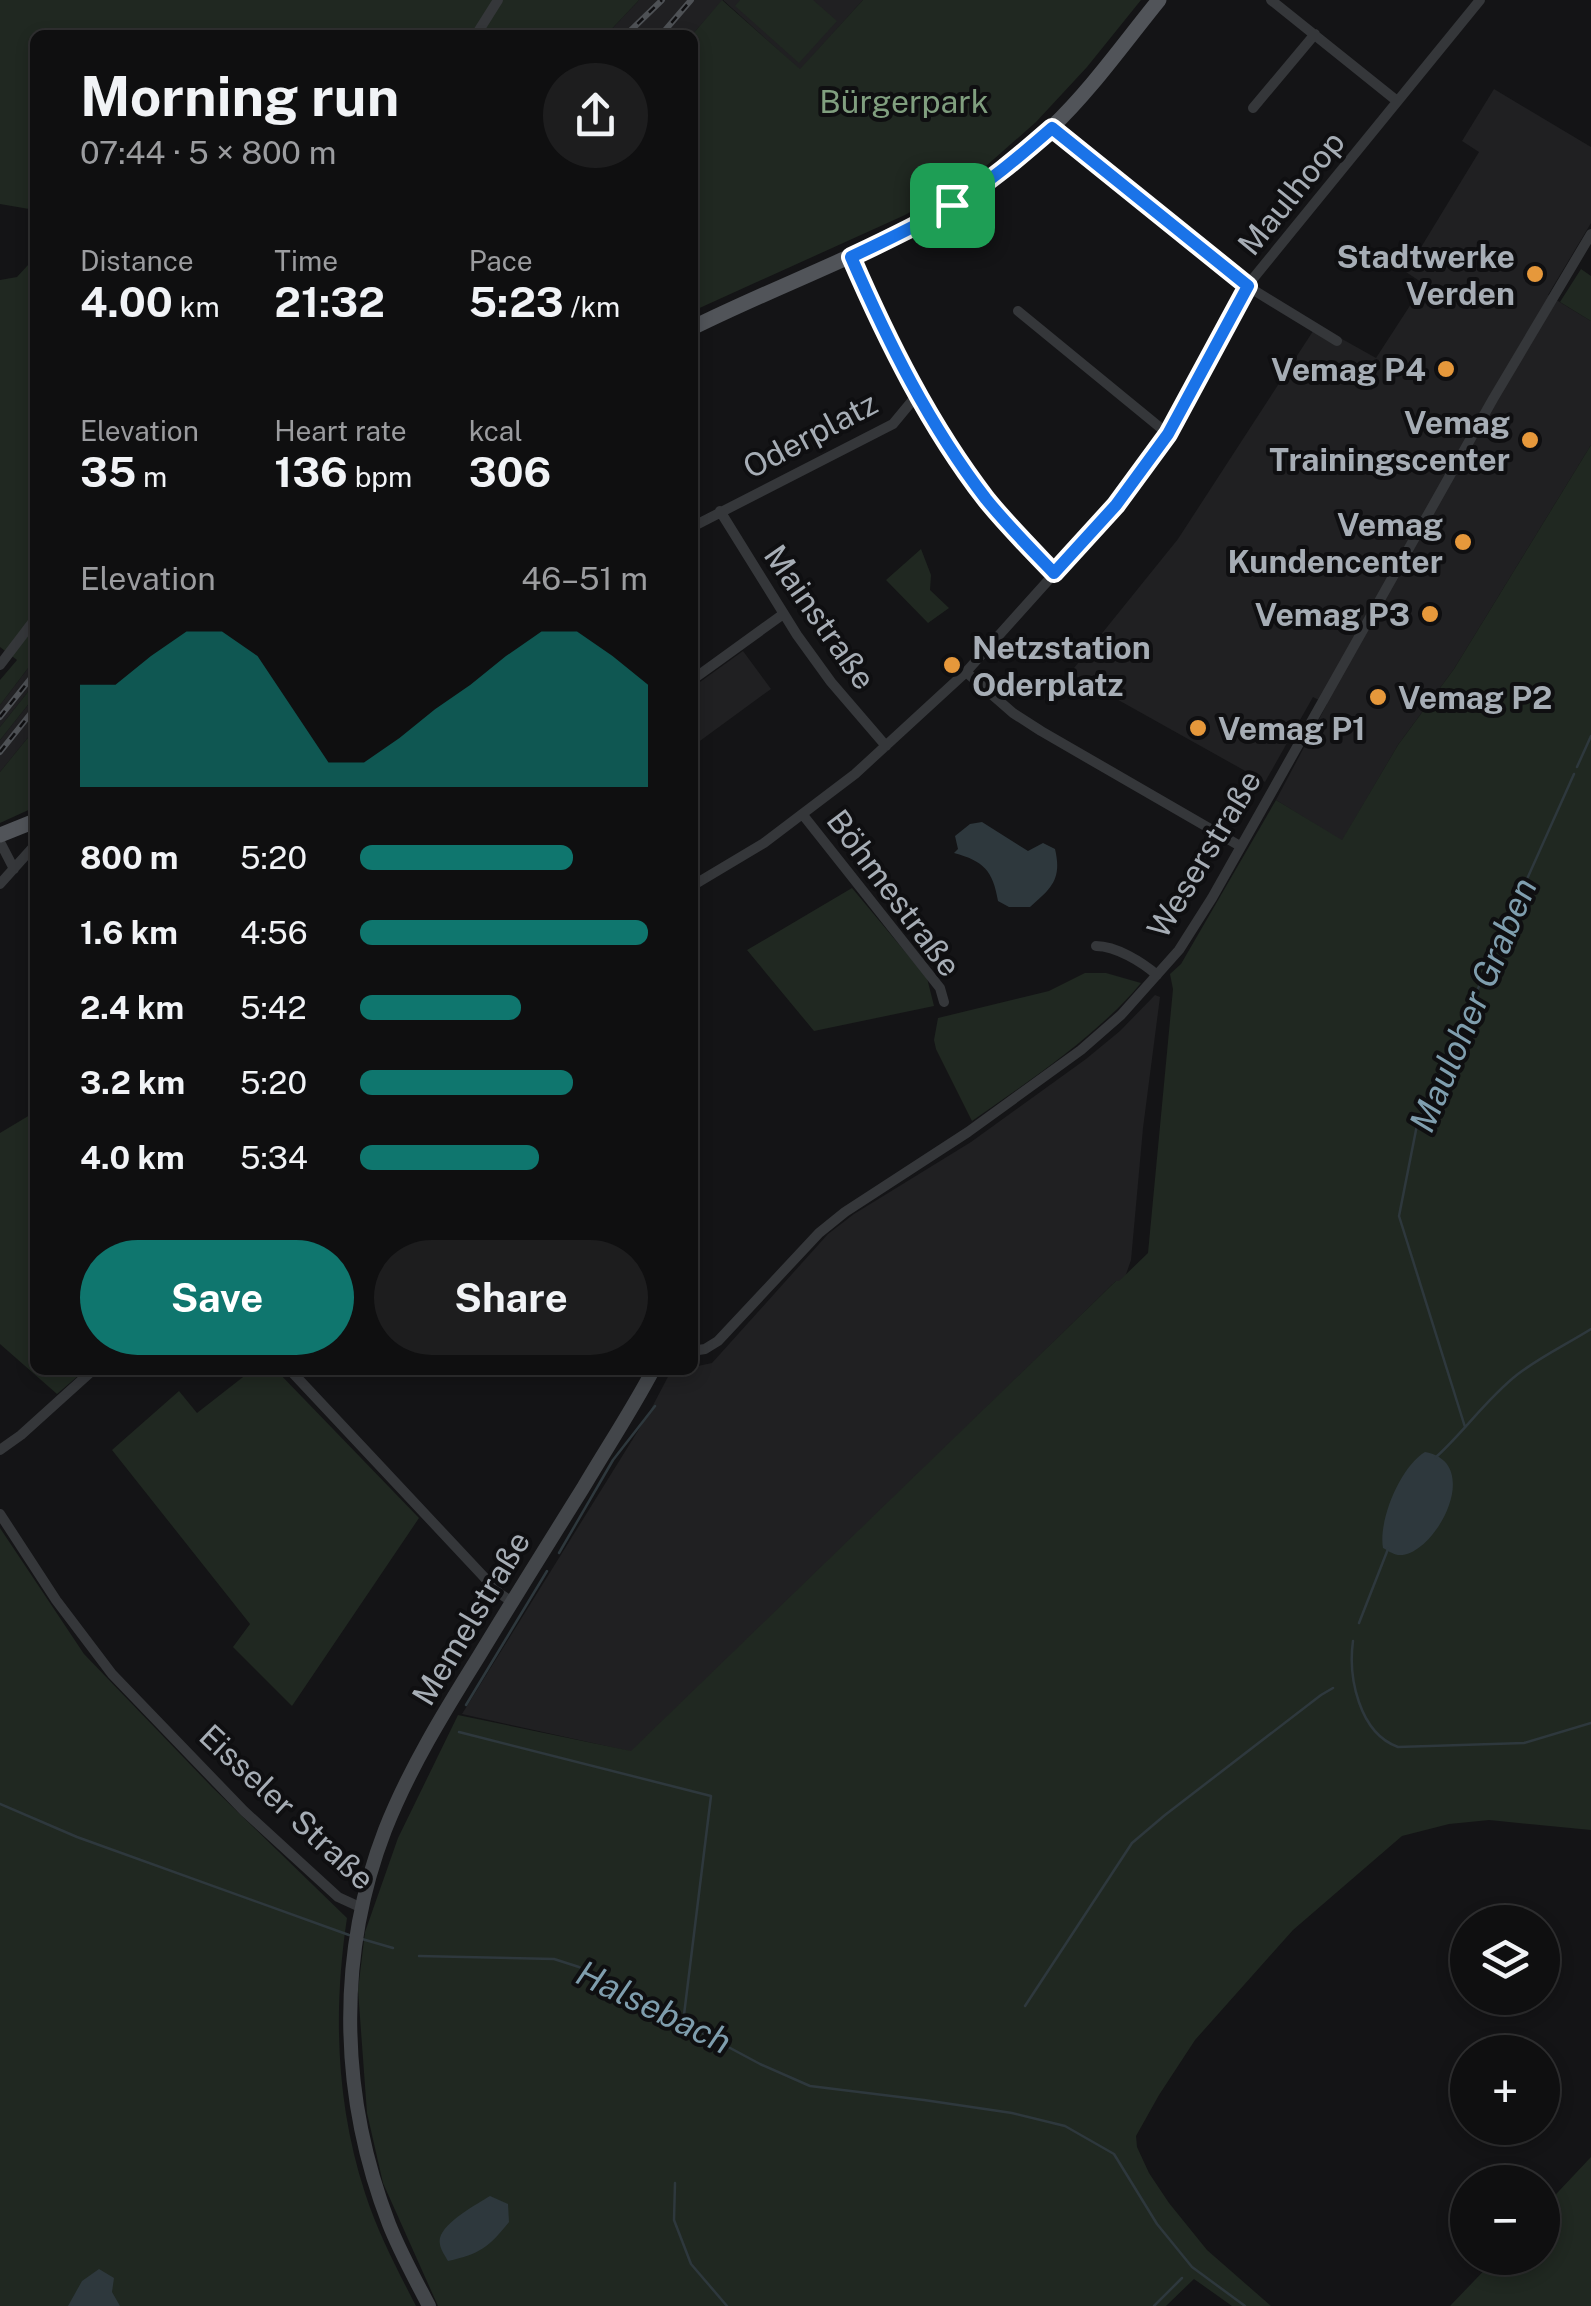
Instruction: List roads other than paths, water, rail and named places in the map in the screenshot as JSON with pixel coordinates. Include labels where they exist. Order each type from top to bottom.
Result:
[{"type":"main road","points":[[698,325],[908,230],[998,173],[1052,128],[1159,0]]},
{"type":"main road","points":[[0,838],[30,823]]},
{"type":"street","points":[[479,30],[498,0]]},
{"type":"street","points":[[1271,0],[1397,100]]},
{"type":"street","name":"Maulhoop","points":[[698,883],[803,815],[886,746],[966,672],[1116,505],[1168,434],[1248,286],[1480,0]]},
{"type":"street","points":[[1253,108],[1316,34]]},
{"type":"street","points":[[1052,128],[1248,286],[1338,341]]},
{"type":"street","name":"Weserstraße","points":[[698,1351],[718,1341],[818,1233],[968,1132],[1080,1050],[1122,1015],[1179,950],[1591,234]]},
{"type":"street","points":[[851,257],[917,395],[985,498],[1054,573]]},
{"type":"street","points":[[1018,311],[1168,434]]},
{"type":"street","name":"Oderplatz","points":[[698,523],[893,424],[917,395]]},
{"type":"street","name":"Mainstraße","points":[[720,511],[782,615],[831,682],[886,746]]},
{"type":"street","points":[[698,676],[782,615]]},
{"type":"street","points":[[0,665],[30,626]]},
{"type":"street","points":[[966,672],[1012,713],[1240,846]]},
{"type":"street","name":"Böhmestraße","points":[[803,815],[940,988],[944,1002]]},
{"type":"street","points":[[0,838],[14,869]]},
{"type":"street","points":[[0,884],[30,851]]},
{"type":"street","points":[[1096,946],[1106,946],[1157,976]]},
{"type":"street","points":[[0,1450],[87,1375]]},
{"type":"street","points":[[295,1375],[499,1594],[512,1602]]},
{"type":"street","name":"Memelstraße","points":[[362,1908],[385,1832],[411,1773],[452,1698],[650,1375]]},
{"type":"street","name":"Eisseler Straße","points":[[0,1514],[56,1600],[112,1674],[244,1811],[338,1897],[362,1908],[350,1990],[354,2100],[390,2227],[429,2306]]},
{"type":"waterway","name":"Mauloher Graben","points":[[1577,767],[1591,736]]},
{"type":"waterway","name":"Mauloher Graben","points":[[1465,1427],[1399,1216],[1417,1125],[1574,774]]},
{"type":"waterway","points":[[1436,1457],[1518,1374],[1591,1329]]},
{"type":"waterway","points":[[559,1553],[613,1460],[655,1406]]},
{"type":"waterway","name":"Mauloher Graben","points":[[1359,1623],[1388,1549]]},
{"type":"waterway","points":[[466,1705],[547,1571]]},
{"type":"waterway","name":"Mauloher Graben","points":[[1353,1641],[1352,1671],[1365,1717],[1374,1730],[1398,1747],[1524,1743],[1591,1723]]},
{"type":"waterway","points":[[1025,2006],[1132,1843],[1333,1688]]},
{"type":"waterway","points":[[459,1732],[711,1796],[683,2023]]},
{"type":"waterway","name":"Halsebach","points":[[0,1804],[77,1837],[349,1935]]},
{"type":"waterway","name":"Halsebach","points":[[362,1939],[393,1948]]},
{"type":"waterway","name":"Halsebach","points":[[419,1956],[554,1959],[579,1967],[760,2064],[810,2086],[1012,2113],[1065,2126],[1114,2154],[1157,2224],[1192,2267],[1245,2306]]},
{"type":"waterway","points":[[675,2183],[674,2220],[691,2264],[727,2306]]},
{"type":"waterway","points":[[1154,2306],[1182,2278]]},
{"type":"railway","points":[[631,30],[662,0]]},
{"type":"railway","points":[[665,30],[691,0]]},
{"type":"railway","points":[[0,717],[30,679]]},
{"type":"railway","points":[[0,752],[30,714]]},
{"type":"place","name":"Stadtwerke Verden","points":[[1535,274]]},
{"type":"place","name":"Vemag P4","points":[[1446,369]]},
{"type":"place","name":"Vemag Trainingscenter","points":[[1530,440]]},
{"type":"place","name":"Vemag Kundencenter","points":[[1463,542]]},
{"type":"place","name":"Vemag P3","points":[[1430,614]]},
{"type":"place","name":"Netzstation Oderplatz","points":[[952,665]]},
{"type":"place","name":"Vemag P2","points":[[1378,697]]},
{"type":"place","name":"Vemag P1","points":[[1198,728]]},
{"type":"park label","name":"Bürgerpark","points":[[904,101]]}]
